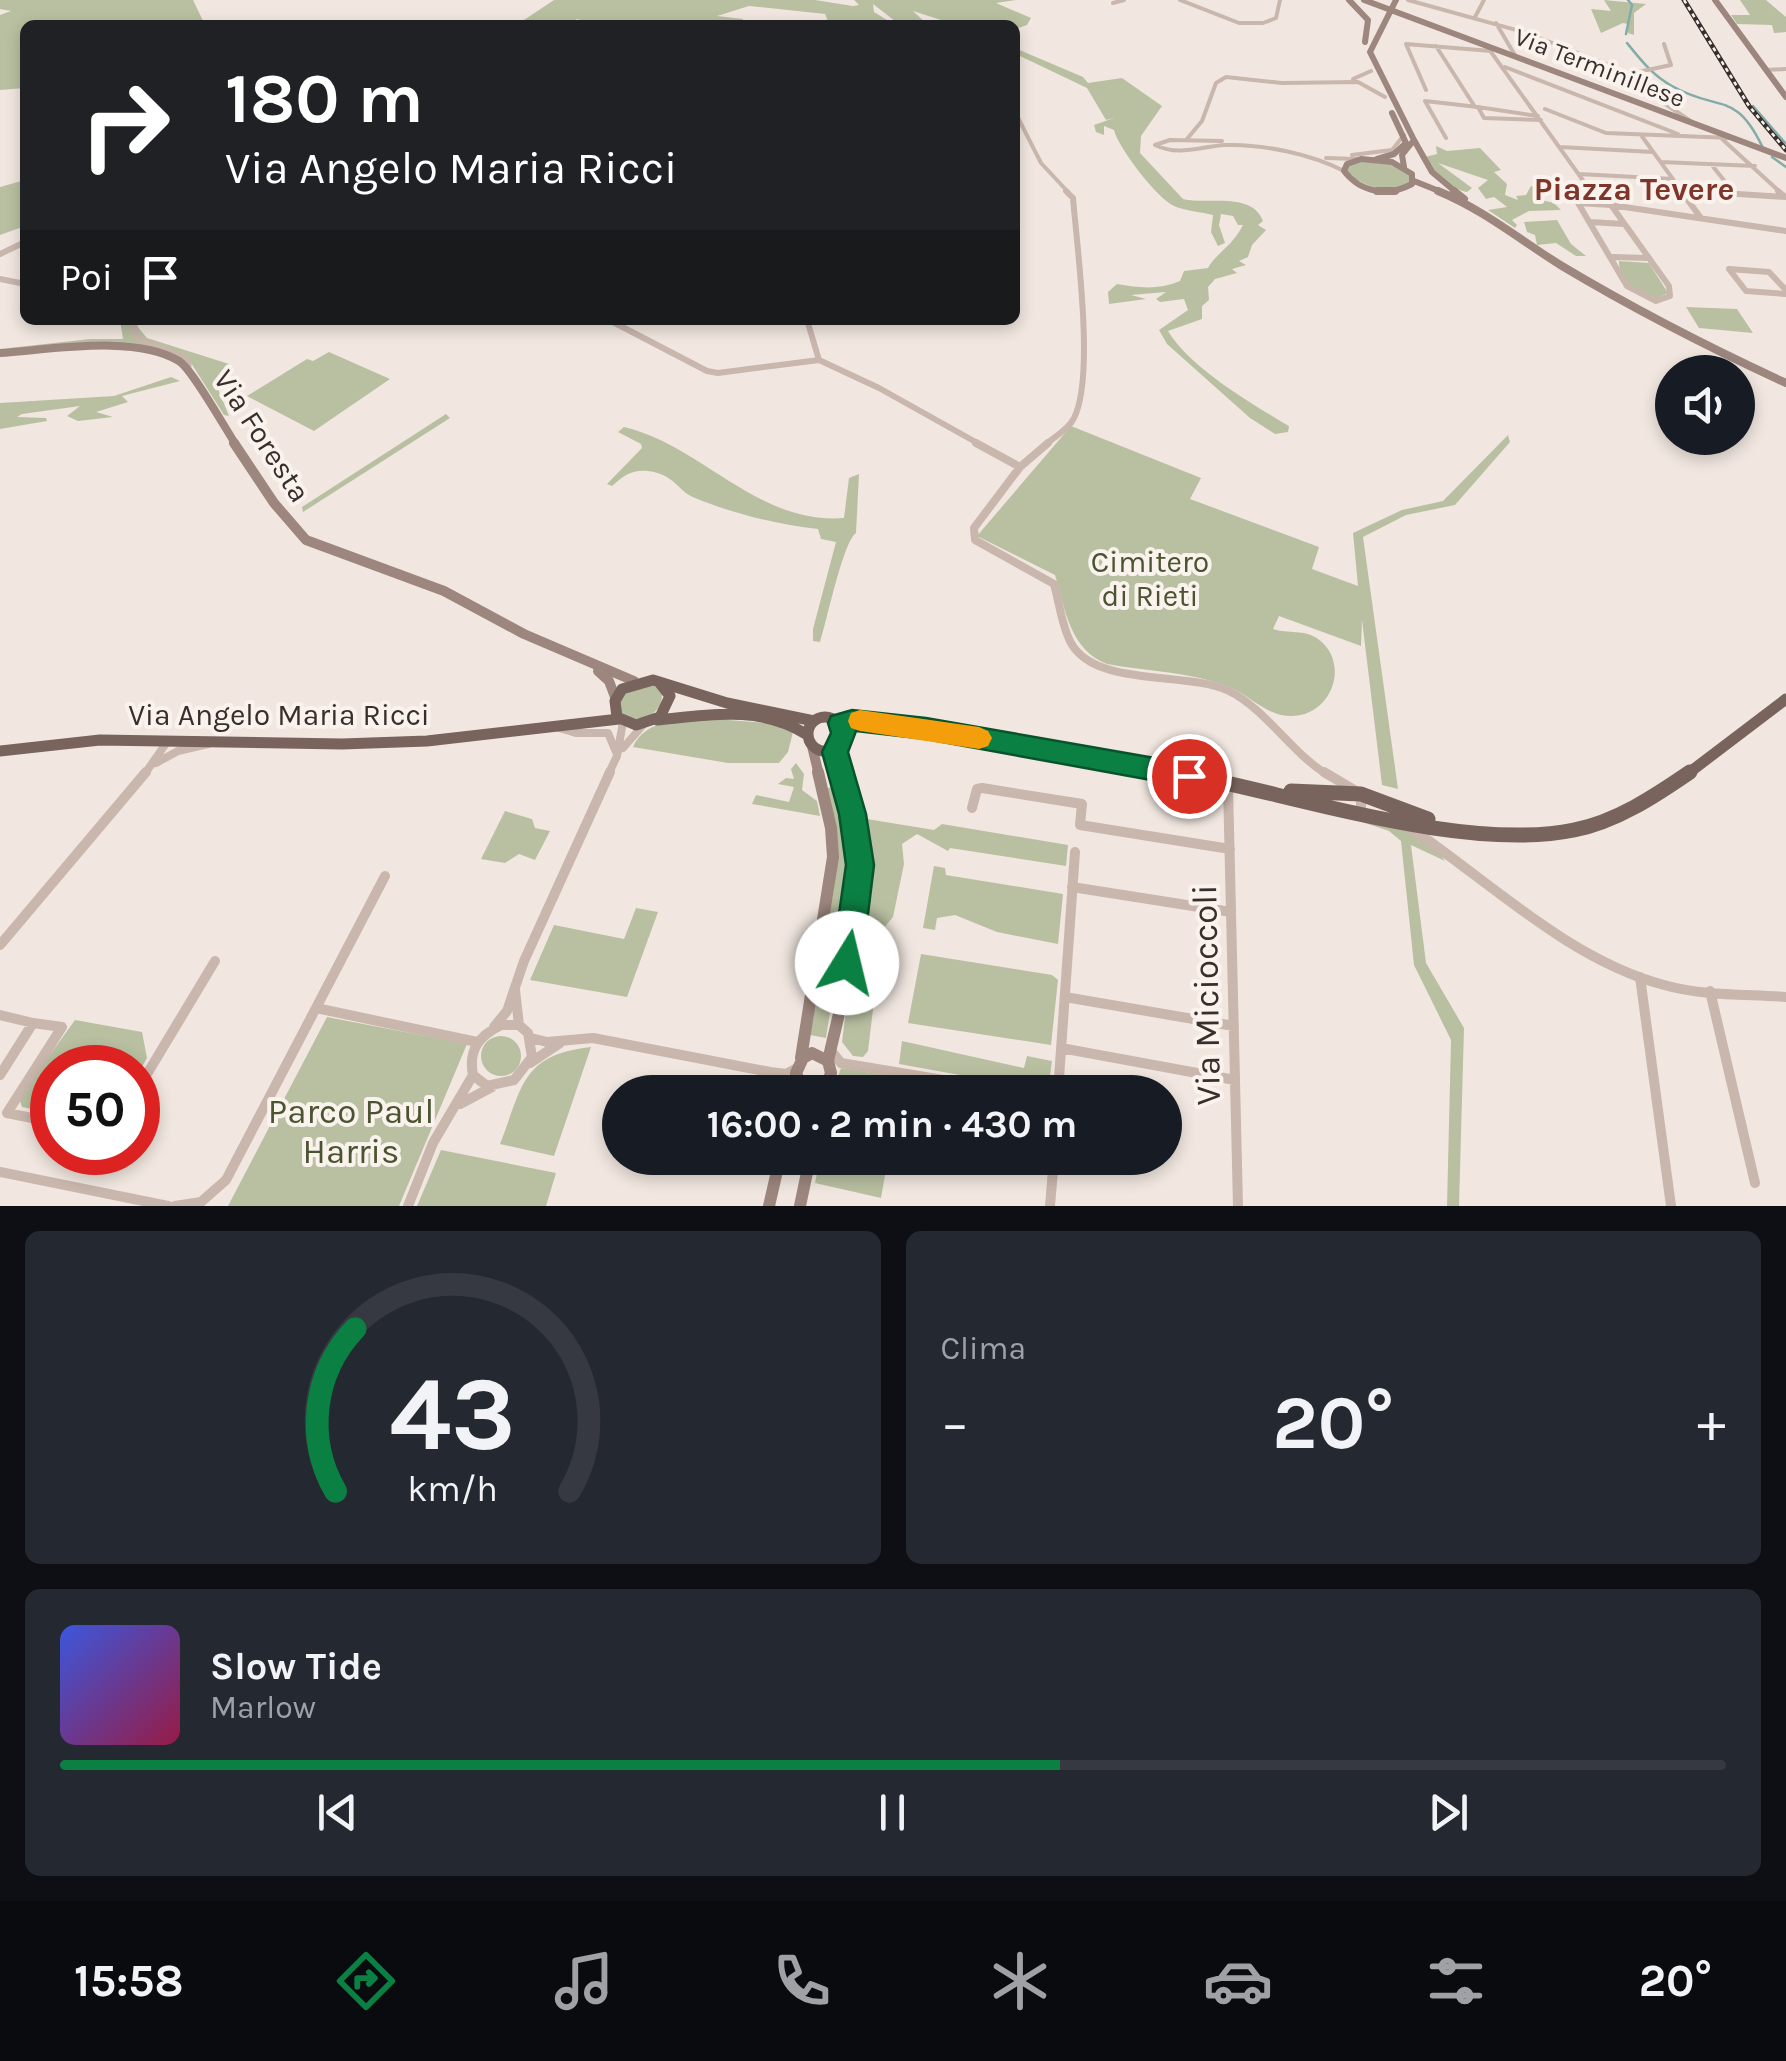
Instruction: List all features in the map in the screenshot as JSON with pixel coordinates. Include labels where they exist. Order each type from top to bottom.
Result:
[{"type":"main road","points":[[1349,0],[1368,20],[1372,61],[1432,172],[1488,216],[1591,282],[1710,348],[1786,383]]},
{"type":"main road","name":"Via Terminillese","points":[[1364,0],[1380,6],[1393,4],[1429,24],[1493,50],[1692,122],[1718,137],[1786,157]]},
{"type":"main road","points":[[1715,0],[1786,97]]},
{"type":"main road","points":[[1393,4],[1363,52],[1406,142],[1401,149],[1377,158],[1346,164],[1344,170],[1353,182],[1368,188],[1430,193],[1488,216]]},
{"type":"main road","points":[[1368,43],[1394,20],[1429,24]]},
{"type":"main road","points":[[1414,140],[1402,155],[1404,167],[1414,181],[1473,205]]},
{"type":"main road","points":[[1377,158],[1404,167]]},
{"type":"main road","points":[[1401,190],[1414,181]]},
{"type":"main road","name":"Via Foresta","points":[[0,353],[130,346],[172,358],[188,369],[235,448],[294,530],[306,540],[444,591],[524,634],[634,681]]},
{"type":"main road","points":[[580,659],[609,681],[621,721],[748,715],[788,722],[823,750],[835,747],[843,738],[840,723]]},
{"type":"main road","points":[[614,701],[634,681],[659,682],[727,703],[814,721],[825,718],[840,723],[852,720],[926,728],[1321,798],[1387,817],[1503,834],[1548,834],[1580,830],[1610,819],[1668,786],[1786,699]]},
{"type":"main road","points":[[650,722],[670,700],[659,682]]},
{"type":"main road","name":"Via Angelo Maria Ricci","points":[[558,727],[594,716],[614,701]]},
{"type":"main road","name":"Via Angelo Maria Ricci","points":[[0,751],[73,740],[382,743],[621,721]]},
{"type":"main road","points":[[797,1075],[833,857],[831,828],[809,740],[814,721]]},
{"type":"main road","points":[[830,1070],[860,865],[857,835],[835,747]]},
{"type":"main road","points":[[1321,798],[1361,794],[1426,821]]},
{"type":"main road","points":[[798,1075],[818,1054],[830,1070]]},
{"type":"main road","points":[[769,1206],[776,1175]]},
{"type":"main road","points":[[800,1206],[806,1175]]},
{"type":"street","points":[[1113,3],[1124,0]]},
{"type":"street","points":[[1180,0],[1231,22],[1258,25],[1276,18],[1280,0]]},
{"type":"street","points":[[1411,0],[1561,45],[1624,74],[1692,122]]},
{"type":"street","points":[[1475,17],[1484,0]]},
{"type":"street","points":[[1496,23],[1516,56]]},
{"type":"street","points":[[1624,74],[1654,70],[1672,62],[1664,44]]},
{"type":"street","points":[[1426,90],[1406,45],[1493,50],[1600,204]]},
{"type":"street","points":[[1436,46],[1476,107]]},
{"type":"street","points":[[1505,69],[1682,136]]},
{"type":"street","points":[[1765,70],[1786,69]]},
{"type":"street","points":[[1344,81],[1371,71]]},
{"type":"street","points":[[1174,148],[1194,135],[1220,78],[1282,83],[1344,81],[1371,86],[1385,98]]},
{"type":"street","points":[[1446,138],[1425,100],[1540,118]]},
{"type":"street","points":[[1531,106],[1609,133],[1718,137],[1786,197]]},
{"type":"street","points":[[1020,122],[1041,163],[1072,196],[1084,335],[1078,414],[1020,468],[973,534],[980,544],[1054,584],[1075,650],[1096,665],[1113,670],[1226,689],[1244,700],[1313,766],[1361,794],[1361,812]]},
{"type":"street","points":[[1609,133],[1621,150]]},
{"type":"street","points":[[1641,134],[1701,218]]},
{"type":"street","points":[[1194,135],[1308,156],[1356,160]]},
{"type":"street","points":[[1308,156],[1383,153],[1397,147],[1404,135]]},
{"type":"street","points":[[1222,140],[1155,145],[1194,152],[1229,144],[1328,162],[1344,170]]},
{"type":"street","points":[[1174,148],[1192,150],[1222,143],[1238,144]]},
{"type":"street","points":[[1560,147],[1654,152]]},
{"type":"street","points":[[1661,162],[1755,166]]},
{"type":"street","points":[[1711,164],[1734,193]]},
{"type":"street","points":[[1578,174],[1673,179]]},
{"type":"street","points":[[1681,190],[1786,197]]},
{"type":"street","points":[[1611,205],[1672,292],[1667,299],[1648,298],[1627,286],[1578,203],[1611,205],[1786,231]]},
{"type":"street","points":[[1590,222],[1624,224]]},
{"type":"street","points":[[1612,257],[1649,258]]},
{"type":"street","points":[[1729,269],[1769,272],[1786,292],[1746,291],[1729,269]]},
{"type":"street","points":[[132,325],[136,338],[183,357],[189,362],[188,369]]},
{"type":"street","points":[[618,325],[707,372],[718,374],[819,360],[879,388],[1020,468]]},
{"type":"street","points":[[808,325],[819,360]]},
{"type":"street","points":[[408,1206],[434,1144],[473,1075],[475,1047],[507,1011],[524,960],[617,756],[621,721]]},
{"type":"street","points":[[617,756],[650,722]]},
{"type":"street","name":"Via Angelo Maria Ricci","points":[[558,727],[576,733],[608,733],[617,756]]},
{"type":"street","points":[[0,945],[152,766],[166,742]]},
{"type":"street","points":[[152,766],[178,751],[209,743]]},
{"type":"street","points":[[1313,766],[1321,798]]},
{"type":"street","name":"Via Micioccoli","points":[[1228,782],[1238,1206]]},
{"type":"street","points":[[972,808],[976,789],[982,788],[1082,804],[1080,825],[1230,849]]},
{"type":"street","points":[[1381,800],[1387,817],[1597,955],[1640,977],[1666,985],[1786,997]]},
{"type":"street","points":[[1426,821],[1454,858]]},
{"type":"street","points":[[1446,846],[1449,826]]},
{"type":"street","points":[[1059,1075],[1075,852]]},
{"type":"street","points":[[0,1172],[172,1206],[201,1202],[226,1180],[386,876]]},
{"type":"street","points":[[1072,887],[1231,912]]},
{"type":"street","points":[[160,1052],[215,961]]},
{"type":"street","points":[[1640,977],[1672,1206]]},
{"type":"street","points":[[515,988],[518,1026],[531,1038],[600,1039],[792,1075]]},
{"type":"street","points":[[1710,990],[1755,1183]]},
{"type":"street","points":[[1065,997],[1234,1026]]},
{"type":"street","points":[[316,1008],[455,1035],[475,1047]]},
{"type":"street","points":[[0,1015],[62,1028],[51,1045]]},
{"type":"street","points":[[0,1074],[33,1023]]},
{"type":"street","points":[[494,1027],[518,1026]]},
{"type":"street","points":[[529,1063],[531,1038]]},
{"type":"street","points":[[453,1110],[471,1095],[514,1080],[529,1063],[564,1040]]},
{"type":"street","points":[[1061,1048],[1235,1080]]},
{"type":"street","points":[[830,1070],[872,1075]]},
{"type":"street","points":[[473,1075],[494,1086]]},
{"type":"street","points":[[30,1077],[7,1113],[30,1118]]},
{"type":"street","points":[[1050,1206],[1053,1175]]},
{"type":"green space","points":[[0,0],[193,0],[203,20],[20,20],[20,88],[0,90],[0,15],[11,11],[0,9]]},
{"type":"green space","points":[[554,0],[815,0],[853,6],[859,5],[854,0],[1016,0],[996,3],[1031,18],[1020,27],[1020,20],[941,20],[913,11],[923,20],[894,20],[873,4],[874,12],[887,20],[828,20],[825,14],[749,6],[717,16],[743,20],[524,20]]},
{"type":"green space","points":[[1604,0],[1646,4],[1634,13],[1634,35],[1628,33],[1628,24],[1623,23],[1601,33],[1591,9],[1611,11]]},
{"type":"green space","points":[[1740,0],[1766,0],[1786,17],[1786,32],[1774,33],[1772,25],[1737,24],[1731,15],[1750,15]]},
{"type":"green space","points":[[1020,50],[1083,77],[1088,83],[1122,78],[1162,106],[1141,136],[1140,153],[1183,199],[1239,202],[1257,212],[1263,221],[1258,225],[1266,230],[1252,245],[1248,257],[1239,261],[1246,265],[1232,269],[1237,273],[1215,279],[1208,287],[1209,300],[1202,306],[1202,319],[1168,331],[1206,372],[1289,426],[1288,432],[1275,434],[1250,418],[1167,344],[1159,330],[1188,310],[1184,299],[1156,299],[1166,292],[1131,295],[1146,299],[1109,304],[1108,292],[1117,284],[1164,286],[1180,281],[1184,271],[1208,268],[1243,225],[1238,225],[1233,216],[1221,214],[1219,225],[1225,243],[1218,246],[1211,232],[1213,215],[1178,208],[1167,201],[1131,160],[1114,130],[1104,126],[1104,135],[1096,132],[1094,125],[1114,118],[1106,120],[1087,88],[1020,56]]},
{"type":"green space","points":[[1436,146],[1447,151],[1480,148],[1501,170],[1494,172],[1507,184],[1505,195],[1518,200],[1516,196],[1526,195],[1531,186],[1540,187],[1537,199],[1554,203],[1561,210],[1529,211],[1512,220],[1515,228],[1488,210],[1507,207],[1494,197],[1486,199],[1478,188],[1488,180],[1438,163],[1472,188],[1467,192],[1437,174],[1425,157],[1437,154]]},
{"type":"green space","points":[[1358,161],[1384,161],[1409,174],[1409,183],[1385,189],[1369,186],[1347,173],[1347,167]]},
{"type":"green space","points":[[20,181],[20,228],[0,235],[0,187]]},
{"type":"green space","points":[[1557,220],[1571,244],[1586,256],[1576,256],[1556,243],[1537,245],[1535,235],[1527,232],[1524,222]]},
{"type":"green space","points":[[1619,261],[1649,263],[1668,293],[1655,299],[1635,289],[1625,281]]},
{"type":"green space","points":[[1686,307],[1737,309],[1753,333],[1699,328]]},
{"type":"green space","points":[[121,325],[138,325],[147,338],[229,364],[230,368],[219,378],[218,389],[229,416],[224,415],[191,363],[147,346],[0,349],[123,339]]},
{"type":"green space","points":[[329,352],[390,379],[314,431],[247,396],[307,359],[313,361]]},
{"type":"green space","points":[[171,377],[180,381],[122,396],[128,402],[96,412],[113,417],[78,421],[67,416],[80,406],[22,414],[17,417],[47,421],[0,429],[0,403],[114,396]]},
{"type":"green space","points":[[446,414],[450,418],[303,512],[302,507]]},
{"type":"green space","name":"Cimitero di Rieti","points":[[1071,426],[1201,478],[1190,499],[1319,547],[1312,569],[1358,586],[1353,533],[1402,510],[1443,501],[1508,435],[1510,442],[1455,505],[1406,515],[1363,537],[1398,789],[1382,785],[1362,620],[1361,646],[1279,616],[1273,629],[1318,639],[1328,649],[1335,674],[1326,698],[1317,707],[1305,714],[1282,715],[1215,682],[1107,664],[1095,658],[1071,627],[1055,575],[977,536]]},
{"type":"green space","points":[[624,427],[679,450],[757,497],[813,517],[844,518],[849,478],[859,474],[856,533],[841,566],[820,642],[813,641],[813,629],[836,542],[821,539],[818,529],[755,518],[710,504],[657,473],[637,471],[612,486],[607,484],[642,448],[618,432]]},
{"type":"green space","points":[[642,683],[657,687],[662,694],[660,706],[643,718],[632,719],[620,712],[620,696]]},
{"type":"green space","points":[[728,720],[782,724],[793,732],[788,752],[779,763],[728,763],[633,747],[640,736],[661,724]]},
{"type":"green space","points":[[796,763],[804,774],[802,790],[817,801],[820,816],[752,804],[756,795],[789,802],[794,787],[778,784],[786,778],[794,779],[791,769]]},
{"type":"green space","points":[[838,786],[845,817],[848,879],[826,1038],[810,1035],[834,888],[828,788]]},
{"type":"green space","points":[[505,811],[532,819],[535,828],[550,831],[535,860],[519,854],[505,863],[481,859]]},
{"type":"green space","points":[[1332,812],[1410,830],[1435,848],[1445,861],[1411,845],[1426,963],[1464,1028],[1459,1206],[1447,1206],[1451,1040],[1414,965],[1401,841],[1389,831]]},
{"type":"green space","points":[[861,818],[934,830],[942,824],[1068,845],[1066,866],[950,848],[948,851],[917,834],[902,844],[904,864],[893,917],[883,929],[880,945],[888,952],[881,986],[875,993],[868,1051],[863,1057],[853,1056],[842,1042],[865,861]]},
{"type":"green space","points":[[934,866],[945,868],[946,875],[1063,894],[1058,944],[997,932],[955,915],[937,918],[935,930],[923,928]]},
{"type":"green space","points":[[636,908],[658,912],[627,997],[530,980],[554,925],[624,939]]},
{"type":"green space","points":[[921,954],[1052,975],[1058,980],[1051,1045],[908,1023]]},
{"type":"green space","name":"Parco Paul Harris","points":[[327,1017],[467,1044],[399,1206],[228,1206]]},
{"type":"green space","points":[[75,1020],[142,1032],[144,1045],[57,1045]]},
{"type":"green space","points":[[501,1036],[515,1042],[521,1056],[515,1070],[501,1076],[487,1070],[481,1056],[487,1042]]},
{"type":"green space","points":[[902,1041],[1024,1068],[1027,1056],[1052,1061],[1050,1075],[960,1075],[899,1064]]},
{"type":"green space","points":[[591,1047],[554,1156],[500,1144],[520,1090],[538,1066],[550,1057]]},
{"type":"green space","points":[[841,1068],[884,1075],[839,1075]]},
{"type":"green space","points":[[30,1083],[30,1109],[22,1107],[19,1098]]},
{"type":"green space","points":[[441,1150],[556,1173],[546,1206],[417,1206]]},
{"type":"green space","points":[[817,1175],[885,1175],[881,1198],[815,1183]]},
{"type":"waterway","points":[[1626,34],[1632,5],[1628,0]]},
{"type":"waterway","points":[[1627,43],[1665,82],[1725,105],[1744,117],[1763,148]]},
{"type":"waterway","points":[[1753,106],[1786,144]]},
{"type":"waterway","points":[[1772,157],[1786,167]]},
{"type":"railway","points":[[1684,0],[1749,106],[1786,150]]},
{"type":"slow traffic","points":[[860,721],[979,738]]},
{"type":"district","name":"Piazza Tevere","points":[[1634,189]]},
{"type":"route","points":[[847,963],[860,865],[857,835],[835,752],[844,733],[840,723],[852,720],[926,728],[1189,776]]}]
